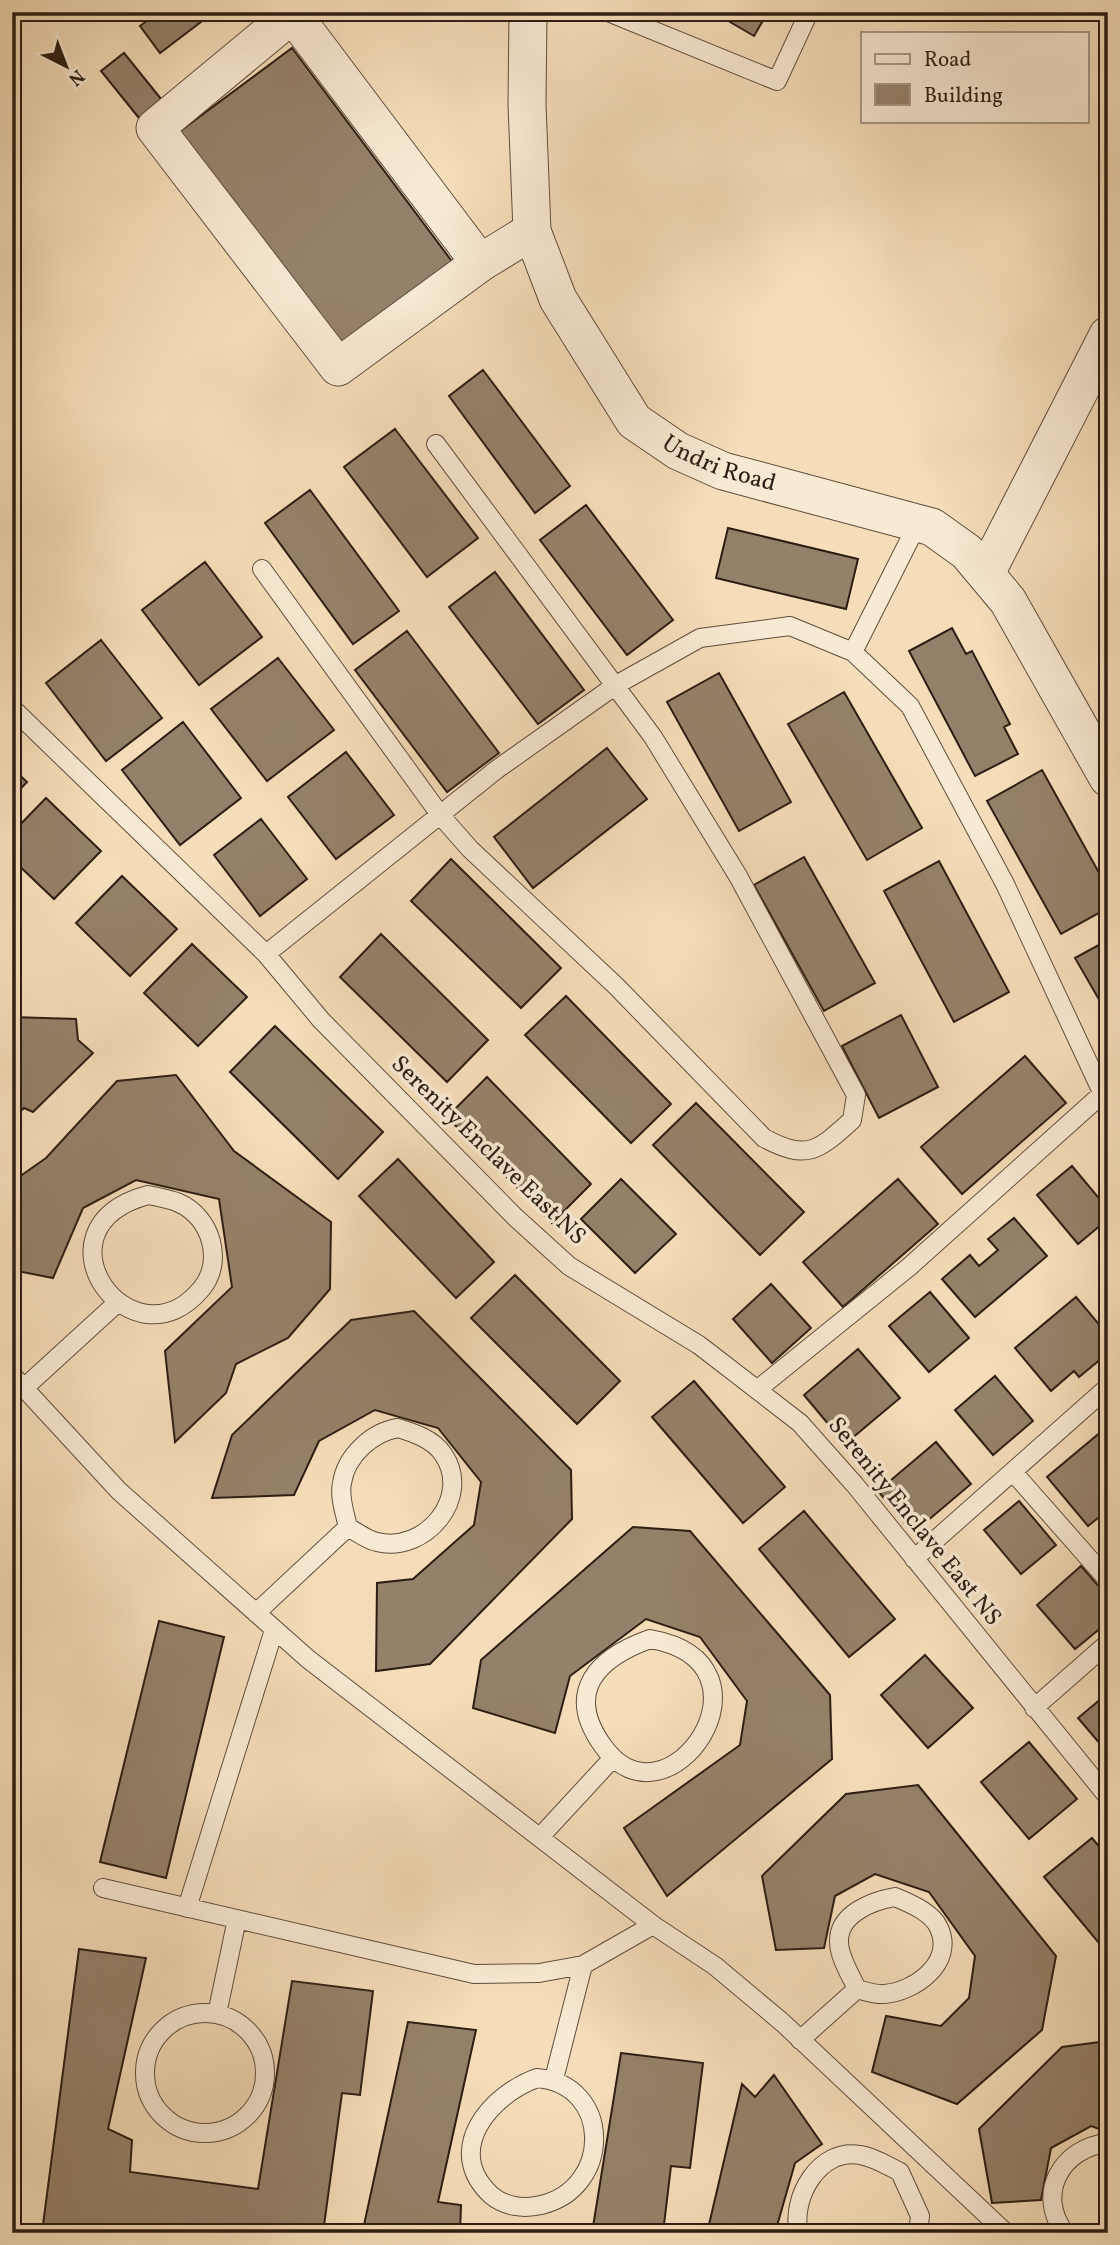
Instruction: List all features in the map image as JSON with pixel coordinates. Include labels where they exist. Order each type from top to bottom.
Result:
[{"type":"street","name":"Undri Road","points":[[528,12],[527,104],[532,231],[558,299],[634,421],[678,451],[723,471],[932,527],[967,552],[1008,601],[1108,778]]},
{"type":"street","points":[[480,263],[295,14],[155,128],[338,367],[480,263],[532,231]]},
{"type":"street","points":[[986,573],[1108,335]]},
{"type":"lane","points":[[608,12],[777,81],[809,12]]},
{"type":"lane","points":[[262,569],[441,816],[470,849],[616,986],[764,1138],[788,1151],[812,1150],[828,1142],[852,1120],[856,1095],[738,876],[653,737],[436,444]]},
{"type":"lane","points":[[853,652],[918,523]]},
{"type":"lane","points":[[266,954],[496,770],[616,685],[700,638],[790,626],[853,652],[910,706],[1005,884],[1105,1100],[909,1267],[758,1388]]},
{"type":"lane","name":"Serenity Enclave East NS","points":[[12,708],[266,954],[321,1020],[421,1125],[569,1266],[699,1345],[800,1423],[1108,1797]]},
{"type":"lane","points":[[148,1195],[179,1203],[195,1213],[210,1234],[214,1260],[208,1280],[195,1297],[171,1314],[147,1314],[117,1303],[97,1278],[92,1260],[92,1238],[105,1217],[127,1200],[148,1195]]},
{"type":"lane","points":[[117,1303],[18,1381],[120,1491],[308,1659],[653,1925],[715,1966],[800,2040],[1006,2233]]},
{"type":"lane","points":[[914,1559],[1108,1387]]},
{"type":"lane","points":[[398,1428],[422,1436],[443,1453],[452,1474],[453,1495],[442,1517],[424,1533],[397,1543],[376,1542],[348,1527],[342,1483],[362,1446],[383,1430],[398,1428]]},
{"type":"lane","points":[[1013,1472],[1108,1580]]},
{"type":"lane","points":[[256,1613],[348,1527]]},
{"type":"lane","points":[[187,1908],[274,1630]]},
{"type":"lane","points":[[650,1639],[667,1642],[690,1656],[704,1670],[711,1689],[713,1706],[701,1741],[669,1767],[637,1770],[612,1759],[591,1730],[587,1712],[587,1697],[595,1671],[607,1658],[650,1639]]},
{"type":"lane","points":[[1034,1708],[1108,1643]]},
{"type":"lane","points":[[540,1837],[612,1759]]},
{"type":"lane","points":[[103,1888],[474,1974],[539,1973],[583,1965],[653,1925]]},
{"type":"lane","points":[[895,1897],[927,1914],[939,1928],[941,1951],[932,1972],[906,1989],[894,1992],[882,1994],[857,1989],[839,1943],[842,1928],[855,1912],[875,1901],[895,1897]]},
{"type":"lane","points":[[217,2014],[237,1919]]},
{"type":"lane","points":[[555,2079],[583,1965]]},
{"type":"lane","points":[[800,2040],[857,1989]]},
{"type":"lane","points":[[217,2014],[242,2027],[258,2044],[264,2063],[265,2083],[254,2111],[233,2127],[213,2133],[183,2128],[167,2120],[155,2106],[145,2071],[148,2054],[157,2038],[177,2019],[217,2014]]},
{"type":"lane","points":[[537,2078],[555,2079],[574,2093],[596,2129],[591,2159],[584,2177],[569,2195],[528,2208],[509,2205],[492,2196],[473,2166],[471,2145],[481,2119],[496,2101],[517,2085],[537,2078]]},
{"type":"lane","points":[[1065,2233],[1053,2208],[1052,2188],[1061,2165],[1093,2144],[1108,2143]]},
{"type":"lane","points":[[900,2172],[919,2151]]},
{"type":"lane","points":[[799,2233],[798,2207],[804,2187],[820,2168],[841,2155],[859,2154],[900,2172],[920,2216],[918,2233]]},
{"type":"building","points":[[159,12],[214,12],[160,53],[140,26]]},
{"type":"building","points":[[713,12],[768,12],[754,36]]},
{"type":"building","points":[[292,48],[457,268],[345,353],[179,132]]},
{"type":"building","points":[[124,53],[166,105],[143,123],[101,71]]},
{"type":"building","points":[[483,370],[570,486],[535,513],[449,396]]},
{"type":"building","points":[[395,429],[478,538],[427,577],[344,467]]},
{"type":"building","points":[[310,490],[399,611],[353,644],[265,523]]},
{"type":"building","points":[[586,505],[673,620],[627,655],[540,540]]},
{"type":"building","points":[[728,528],[858,559],[846,609],[716,578]]},
{"type":"building","points":[[205,562],[262,637],[199,685],[142,610]]},
{"type":"building","points":[[495,572],[584,690],[538,724],[449,607]]},
{"type":"building","points":[[952,628],[966,654],[972,651],[1010,724],[1004,727],[1018,754],[975,776],[909,651]]},
{"type":"building","points":[[407,631],[499,753],[447,792],[355,670]]},
{"type":"building","points":[[101,640],[162,718],[106,761],[46,683]]},
{"type":"building","points":[[278,658],[334,730],[267,781],[211,709]]},
{"type":"building","points":[[719,673],[791,802],[739,831],[667,702]]},
{"type":"building","points":[[844,692],[922,828],[867,860],[788,724]]},
{"type":"building","points":[[183,722],[241,798],[180,845],[122,770]]},
{"type":"building","points":[[607,748],[647,799],[533,888],[494,837]]},
{"type":"building","points":[[346,752],[394,815],[336,859],[288,797]]},
{"type":"building","points":[[12,768],[27,782],[12,798]]},
{"type":"building","points":[[1042,770],[1108,889],[1108,908],[1061,934],[987,801]]},
{"type":"building","points":[[46,798],[101,851],[54,899],[12,859],[12,833]]},
{"type":"building","points":[[261,819],[307,879],[260,916],[214,855]]},
{"type":"building","points":[[804,857],[875,983],[824,1011],[754,885]]},
{"type":"building","points":[[451,859],[561,968],[521,1008],[411,901]]},
{"type":"building","points":[[939,861],[1009,992],[954,1022],[884,891]]},
{"type":"building","points":[[122,876],[177,929],[130,976],[76,923]]},
{"type":"building","points":[[381,934],[488,1040],[447,1082],[340,977]]},
{"type":"building","points":[[1108,940],[1108,1015],[1075,958]]},
{"type":"building","points":[[192,944],[247,997],[198,1046],[144,993]]},
{"type":"building","points":[[566,996],[671,1104],[631,1143],[525,1035]]},
{"type":"building","points":[[901,1015],[938,1087],[879,1118],[842,1046]]},
{"type":"building","points":[[12,1017],[76,1019],[78,1040],[93,1053],[33,1112],[24,1108],[12,1119]]},
{"type":"building","points":[[275,1026],[383,1132],[338,1179],[230,1072]]},
{"type":"building","points":[[1025,1056],[1066,1103],[962,1194],[921,1147]]},
{"type":"building","points":[[176,1075],[234,1151],[331,1222],[330,1289],[288,1338],[236,1364],[226,1393],[175,1442],[165,1351],[232,1287],[219,1199],[136,1180],[83,1208],[53,1278],[12,1270],[12,1182],[46,1158],[117,1081]]},
{"type":"building","points":[[487,1077],[591,1184],[552,1223],[447,1117]]},
{"type":"building","points":[[696,1103],[804,1212],[760,1255],[653,1145]]},
{"type":"building","points":[[398,1159],[494,1262],[456,1298],[359,1196]]},
{"type":"building","points":[[1072,1166],[1108,1209],[1108,1219],[1078,1244],[1037,1195]]},
{"type":"building","points":[[621,1179],[676,1234],[635,1273],[581,1219]]},
{"type":"building","points":[[898,1179],[938,1224],[843,1307],[803,1262]]},
{"type":"building","points":[[1014,1218],[1047,1256],[975,1317],[942,1279],[970,1255],[979,1266],[998,1250],[988,1239]]},
{"type":"building","points":[[515,1275],[620,1381],[577,1424],[471,1318]]},
{"type":"building","points":[[771,1284],[811,1328],[772,1363],[733,1319]]},
{"type":"building","points":[[930,1292],[969,1338],[929,1372],[889,1326]]},
{"type":"building","points":[[1076,1297],[1108,1335],[1108,1353],[1079,1377],[1074,1371],[1051,1391],[1015,1348]]},
{"type":"building","points":[[414,1311],[571,1470],[572,1519],[430,1664],[376,1671],[377,1583],[413,1579],[474,1525],[481,1482],[438,1428],[375,1410],[319,1441],[294,1495],[212,1498],[232,1435],[351,1320]]},
{"type":"building","points":[[858,1349],[900,1398],[845,1444],[804,1395]]},
{"type":"building","points":[[995,1376],[1033,1421],[993,1455],[955,1410]]},
{"type":"building","points":[[694,1381],[785,1487],[743,1523],[652,1417]]},
{"type":"building","points":[[1108,1426],[1108,1510],[1088,1526],[1047,1477]]},
{"type":"building","points":[[936,1442],[971,1484],[913,1533],[878,1491]]},
{"type":"building","points":[[1019,1501],[1056,1545],[1021,1574],[984,1530]]},
{"type":"building","points":[[804,1511],[895,1619],[849,1657],[759,1549]]},
{"type":"building","points":[[633,1527],[690,1531],[830,1695],[832,1759],[667,1896],[624,1828],[740,1745],[747,1701],[700,1637],[646,1619],[570,1676],[555,1733],[473,1708],[481,1660]]},
{"type":"building","points":[[1081,1566],[1108,1597],[1108,1622],[1075,1649],[1037,1605]]},
{"type":"building","points":[[159,1621],[224,1637],[166,1878],[100,1862]]},
{"type":"building","points":[[925,1655],[973,1708],[928,1748],[881,1695]]},
{"type":"building","points":[[1108,1693],[1108,1753],[1078,1718]]},
{"type":"building","points":[[1029,1742],[1077,1799],[1029,1839],[981,1782]]},
{"type":"building","points":[[918,1785],[1056,1956],[1042,2030],[957,2104],[872,2072],[886,2016],[941,2026],[969,1998],[975,1956],[929,1892],[875,1874],[835,1896],[824,1948],[776,1950],[762,1876],[846,1794]]},
{"type":"building","points":[[1092,1838],[1108,1857],[1108,1954],[1044,1877]]},
{"type":"building","points":[[79,1949],[146,1958],[108,2129],[132,2140],[130,2172],[258,2189],[292,1981],[373,1991],[360,2095],[342,2093],[323,2233],[103,2233],[43,2225]]},
{"type":"building","points":[[408,2022],[476,2030],[438,2202],[461,2205],[460,2233],[370,2233],[364,2225]]},
{"type":"building","points":[[1108,2041],[1108,2132],[1091,2126],[1051,2148],[1041,2200],[992,2203],[979,2129],[1062,2047]]},
{"type":"building","points":[[621,2053],[703,2063],[690,2168],[671,2166],[663,2233],[592,2233]]},
{"type":"building","points":[[774,2075],[822,2144],[795,2163],[775,2233],[707,2233],[742,2084],[755,2097]]}]
